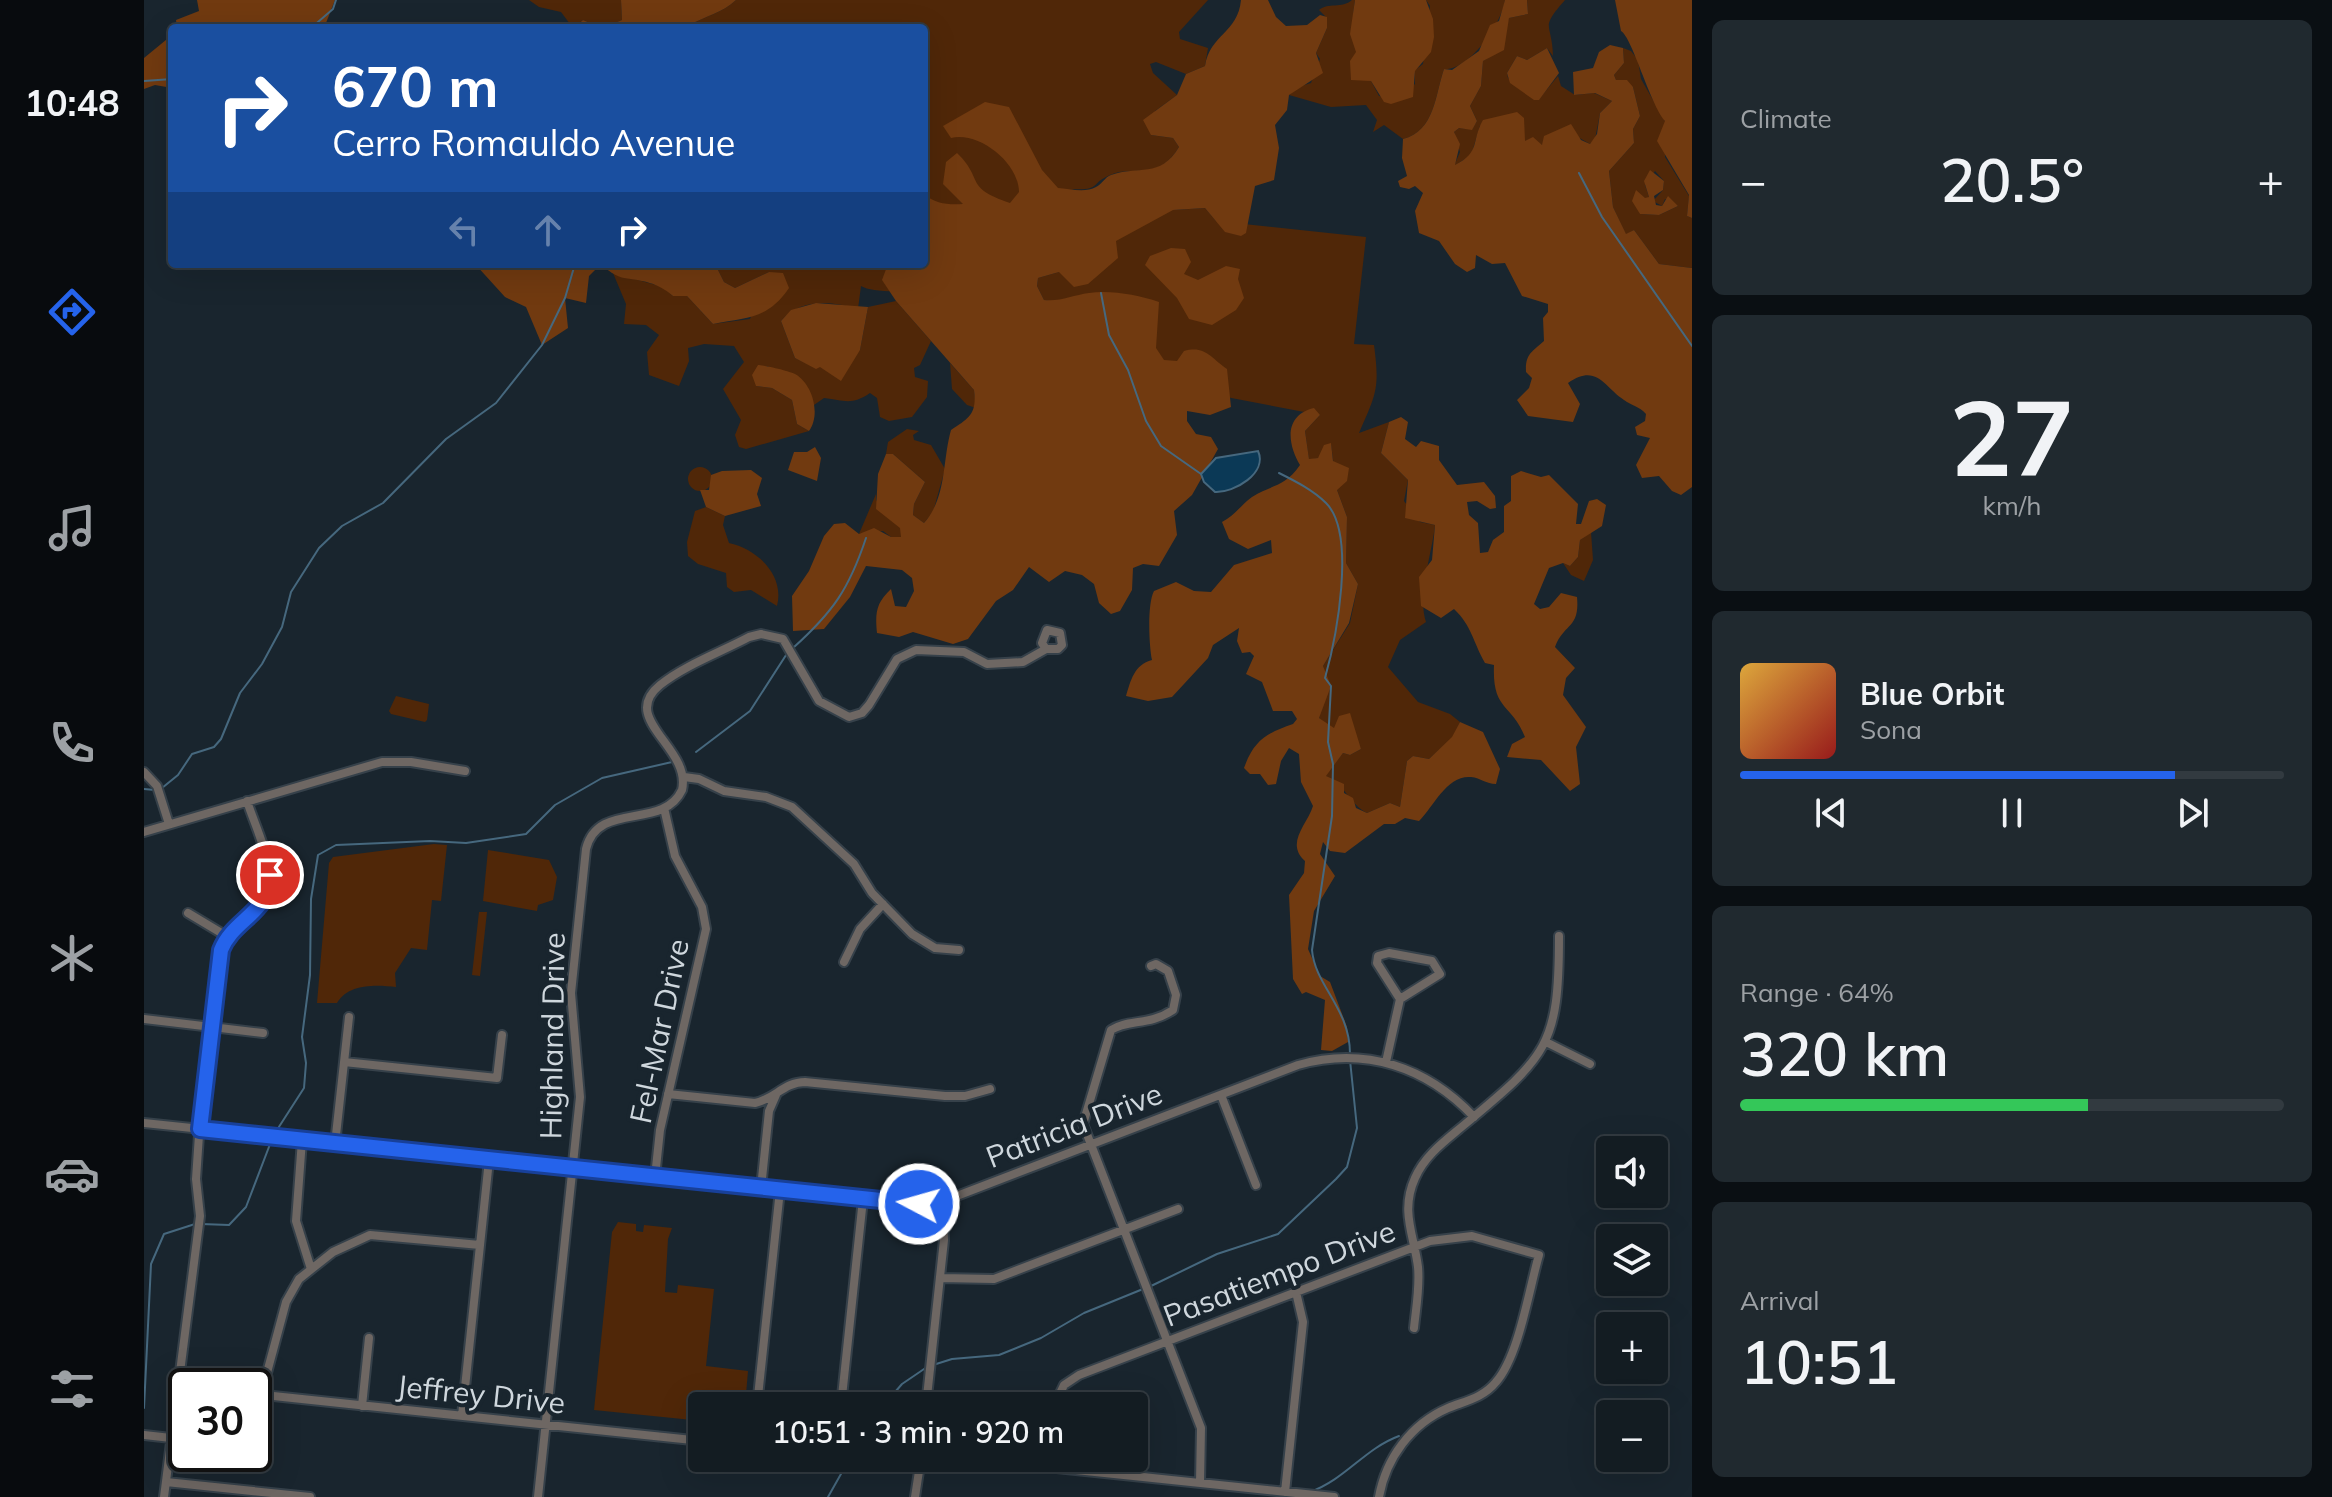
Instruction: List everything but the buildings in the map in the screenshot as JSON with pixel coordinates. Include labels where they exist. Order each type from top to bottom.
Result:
[{"type":"street","points":[[664,808],[679,796],[684,777],[682,764],[650,721],[648,707],[653,693],[665,681],[749,637],[761,634],[783,639],[819,701],[849,717],[862,713],[869,705],[897,659],[916,650],[964,652],[987,664],[1023,662],[1046,649]]},
{"type":"street","points":[[144,832],[389,761],[465,771]]},
{"type":"street","points":[[144,772],[157,786],[169,824]]},
{"type":"street","points":[[684,777],[699,779],[724,791],[766,797],[792,807],[854,864],[883,904],[927,944],[959,950]]},
{"type":"street","points":[[186,1368],[200,1216],[196,1179],[200,1129],[220,959],[228,937],[260,908],[270,882],[267,862],[247,801]]},
{"type":"street","name":"Fel-Mar Drive","points":[[655,1177],[668,1094],[706,921],[702,907],[675,856],[664,808]]},
{"type":"street","name":"Highland Drive","points":[[538,1497],[580,1083],[571,993],[586,849],[592,833],[604,823],[664,808]]},
{"type":"street","points":[[844,962],[860,929],[883,904]]},
{"type":"street","points":[[188,913],[228,937]]},
{"type":"street","points":[[1414,1328],[1419,1277],[1407,1208],[1416,1176],[1436,1149],[1528,1070],[1546,1042],[1558,1003],[1559,936]]},
{"type":"street","points":[[1386,1062],[1400,999],[1377,963],[1378,956],[1408,954],[1432,961],[1440,974],[1400,999]]},
{"type":"street","points":[[1151,966],[1156,964],[1168,971],[1176,1004],[1173,1010],[1157,1021],[1124,1024],[1111,1030],[1083,1124],[1202,1434],[1200,1483]]},
{"type":"street","points":[[335,1144],[349,1017]]},
{"type":"street","points":[[144,1019],[263,1033]]},
{"type":"street","points":[[344,1062],[497,1078],[502,1035]]},
{"type":"street","points":[[1546,1042],[1590,1064]]},
{"type":"street","name":"Patricia Drive","points":[[144,1123],[919,1204],[942,1201],[1308,1063],[1350,1058],[1386,1062],[1416,1072],[1443,1088],[1474,1117]]},
{"type":"street","points":[[668,1094],[755,1103],[785,1086],[805,1082],[945,1096],[965,1096],[990,1089]]},
{"type":"street","points":[[761,1188],[769,1111],[777,1092]]},
{"type":"street","points":[[1221,1095],[1256,1185]]},
{"type":"street","points":[[302,1140],[296,1221],[311,1269]]},
{"type":"street","points":[[462,1416],[489,1160]]},
{"type":"street","points":[[758,1392],[780,1190]]},
{"type":"street","points":[[842,1392],[863,1199]]},
{"type":"street","points":[[928,1392],[944,1226],[942,1201]]},
{"type":"street","points":[[940,1278],[976,1282],[994,1279],[1178,1209]]},
{"type":"street","points":[[266,1368],[286,1302],[311,1269],[333,1252],[370,1235],[480,1245]]},
{"type":"street","name":"Pasatiempo Drive","points":[[1059,1392],[1071,1379],[1413,1247],[1461,1235],[1539,1255],[1501,1376],[1481,1395],[1437,1413],[1415,1429],[1390,1462],[1379,1497]]},
{"type":"street","points":[[1285,1492],[1303,1322],[1296,1292]]},
{"type":"street","points":[[362,1406],[369,1338]]},
{"type":"street","name":"Jeffrey Drive","points":[[272,1396],[688,1440]]},
{"type":"street","points":[[144,1435],[168,1438]]},
{"type":"street","points":[[164,1497],[168,1464]]},
{"type":"street","points":[[915,1497],[918,1472]]},
{"type":"street","points":[[1120,1472],[1334,1497]]},
{"type":"street","points":[[166,1482],[310,1497]]},
{"type":"shaded area","points":[[197,0],[335,0],[326,24],[176,24],[176,20],[199,11]]},
{"type":"shaded area","points":[[529,0],[621,0],[622,20],[612,24],[592,24],[583,20],[570,24],[561,12],[539,7]]},
{"type":"shaded area","points":[[621,0],[736,0],[691,24],[612,24],[622,20]]},
{"type":"shaded area","points":[[736,0],[1208,0],[1179,32],[1180,39],[1208,48],[1205,66],[1186,74],[1156,62],[1150,64],[1153,73],[1177,95],[1155,111],[1151,135],[1173,138],[1179,147],[1171,158],[1154,169],[1119,172],[1091,188],[1069,189],[1173,210],[1205,208],[1216,221],[1366,237],[1354,344],[1374,345],[1377,372],[1373,400],[1359,433],[1389,422],[1381,453],[1408,480],[1404,501],[1420,522],[1435,525],[1424,588],[1426,622],[1400,640],[1388,667],[1418,702],[1450,714],[1460,722],[1453,737],[1429,759],[1413,756],[1407,761],[1400,807],[1390,803],[1367,813],[1337,783],[1325,776],[1343,753],[1350,755],[1361,749],[1352,729],[1331,729],[1319,718],[1325,678],[1323,666],[1350,623],[1358,584],[1346,563],[1347,517],[1337,490],[1331,444],[1318,458],[1309,460],[1305,431],[1320,415],[1048,363],[1055,302],[1044,300],[1037,286],[1038,278],[1059,272],[925,290],[875,290],[861,286],[858,309],[817,303],[798,308],[781,321],[795,358],[816,368],[860,350],[868,307],[896,301],[931,341],[920,365],[914,368],[915,377],[928,381],[927,397],[912,417],[889,421],[880,417],[877,398],[870,393],[852,401],[824,398],[814,405],[804,383],[767,366],[756,386],[772,388],[792,400],[797,424],[809,431],[746,449],[739,447],[735,435],[741,420],[723,389],[744,362],[734,346],[704,344],[688,348],[689,361],[679,386],[649,375],[647,352],[659,335],[646,325],[624,324],[626,304],[613,273],[663,287],[673,296],[687,296],[713,324],[750,319],[769,272],[735,288],[724,282],[717,268],[928,268],[928,24],[691,24]]},
{"type":"shaded area","points":[[1241,0],[1268,0],[1276,17],[1286,26],[1307,25],[1320,15],[1327,17],[1327,28],[1316,53],[1323,73],[1289,95],[1287,110],[1275,125],[1279,148],[1274,180],[1255,186],[1246,233],[1241,236],[1225,232],[1205,208],[1173,210],[1116,241],[1118,258],[1088,284],[1074,287],[1059,272],[1038,278],[1037,286],[1044,300],[1107,292],[1159,302],[1156,348],[1164,360],[1177,361],[1184,351],[1197,350],[1227,369],[1231,407],[1210,415],[1187,411],[1187,421],[1196,434],[1211,437],[1218,449],[1192,495],[1174,511],[1177,535],[1159,566],[1143,564],[1133,568],[1132,590],[1120,611],[1111,614],[1099,603],[1094,584],[1082,575],[1065,571],[1049,582],[1029,567],[1013,590],[996,601],[968,639],[953,644],[913,632],[899,637],[877,633],[877,614],[882,599],[891,589],[895,606],[906,607],[914,591],[912,578],[902,570],[866,566],[850,597],[824,629],[793,631],[792,596],[809,571],[824,536],[834,524],[845,523],[859,534],[874,528],[891,537],[901,537],[900,528],[876,509],[878,474],[886,454],[893,454],[925,482],[914,504],[913,515],[924,523],[937,502],[951,430],[973,410],[974,390],[896,301],[882,280],[886,268],[928,268],[928,197],[942,203],[963,204],[943,184],[946,162],[957,153],[986,192],[1010,203],[1019,192],[1012,170],[996,152],[973,139],[951,138],[943,126],[985,102],[1009,107],[1042,170],[1058,188],[1092,189],[1111,175],[1156,167],[1172,157],[1179,147],[1173,138],[1151,135],[1143,120],[1177,95],[1186,74],[1205,66],[1212,47],[1230,27]]},
{"type":"shaded area","points":[[1355,0],[1355,40],[1365,79],[1371,81],[1379,96],[1397,99],[1415,84],[1415,70],[1423,64],[1430,6],[1426,0],[1505,0],[1498,21],[1483,44],[1464,62],[1444,69],[1428,120],[1414,135],[1403,139],[1384,125],[1373,132],[1377,120],[1366,105],[1331,107],[1289,95],[1298,87],[1311,83],[1320,59],[1316,53],[1327,28],[1326,17],[1319,10]]},
{"type":"shaded area","points":[[1355,0],[1426,0],[1433,19],[1434,37],[1431,52],[1415,71],[1413,97],[1391,104],[1384,102],[1371,81],[1351,80],[1350,61],[1356,52],[1350,34]]},
{"type":"shaded area","points":[[1505,0],[1527,0],[1528,14],[1509,18],[1504,50],[1483,61],[1481,86],[1470,106],[1477,121],[1472,130],[1459,128],[1454,132],[1460,144],[1455,165],[1472,151],[1483,120],[1517,112],[1524,118],[1525,141],[1533,137],[1542,145],[1544,136],[1571,124],[1581,140],[1590,144],[1597,134],[1600,113],[1612,101],[1595,93],[1574,95],[1573,72],[1593,68],[1599,52],[1610,45],[1623,48],[1624,63],[1614,75],[1616,80],[1627,80],[1633,87],[1640,116],[1633,129],[1634,143],[1609,171],[1613,207],[1626,234],[1634,230],[1659,264],[1692,268],[1692,487],[1681,495],[1672,491],[1659,476],[1642,478],[1636,465],[1650,438],[1637,435],[1635,427],[1645,421],[1646,414],[1599,379],[1586,375],[1568,383],[1580,404],[1573,422],[1528,416],[1517,400],[1529,388],[1532,378],[1526,372],[1527,361],[1544,341],[1543,318],[1548,312],[1548,304],[1522,296],[1505,263],[1492,264],[1476,255],[1475,268],[1467,272],[1455,264],[1439,241],[1419,233],[1415,211],[1423,193],[1415,186],[1409,189],[1400,187],[1398,181],[1407,176],[1402,158],[1403,139],[1414,135],[1428,120],[1444,69],[1452,70],[1479,51],[1490,25],[1499,21]]},
{"type":"shaded area","points":[[1527,0],[1565,0],[1552,16],[1549,26],[1553,56],[1547,48],[1527,60],[1517,56],[1507,73],[1508,78],[1539,99],[1558,76],[1561,86],[1575,95],[1594,93],[1612,101],[1600,113],[1595,139],[1590,144],[1562,128],[1542,145],[1524,141],[1523,129],[1480,126],[1471,155],[1454,166],[1460,152],[1454,132],[1459,128],[1472,129],[1477,121],[1470,106],[1481,86],[1483,61],[1500,47],[1509,18],[1528,14]]},
{"type":"shaded area","points":[[1615,0],[1692,0],[1692,218],[1687,216],[1689,195],[1657,141],[1665,121],[1621,31]]},
{"type":"shaded area","points":[[168,38],[168,87],[155,85],[144,89],[144,58]]},
{"type":"shaded area","points":[[1547,48],[1559,73],[1539,100],[1534,100],[1510,83],[1507,73],[1517,56],[1527,60]]},
{"type":"shaded area","points":[[1623,48],[1631,51],[1638,60],[1641,79],[1665,121],[1665,157],[1689,196],[1687,216],[1692,218],[1692,268],[1659,264],[1634,230],[1626,235],[1613,207],[1609,171],[1634,143],[1633,129],[1640,116],[1633,87],[1616,80],[1614,75],[1624,63]],"holes":[[[1655,171],[1664,181],[1663,190],[1653,201],[1662,206],[1665,199],[1678,206],[1659,215],[1640,214],[1639,210],[1649,197],[1645,185]]]},
{"type":"shaded area","points":[[1650,170],[1664,181],[1663,190],[1654,196],[1656,205],[1662,206],[1668,196],[1678,206],[1659,215],[1640,214],[1632,201],[1636,190],[1645,198],[1649,197],[1644,181]]},
{"type":"shaded area","points":[[1171,248],[1185,249],[1191,262],[1184,274],[1198,280],[1226,266],[1240,269],[1238,279],[1244,298],[1236,310],[1212,325],[1189,319],[1177,298],[1145,265],[1150,256]]},
{"type":"shaded area","points":[[479,268],[597,268],[589,276],[586,303],[565,298],[568,328],[542,345],[526,307],[505,297]]},
{"type":"shaded area","points":[[604,268],[717,268],[724,282],[735,288],[769,272],[783,273],[789,288],[764,312],[713,324],[687,296],[673,296],[644,281],[615,275]]},
{"type":"shaded area","points":[[816,303],[868,307],[860,350],[841,381],[820,367],[816,369],[795,358],[781,321],[791,310]]},
{"type":"shaded area","points":[[950,363],[974,390],[976,408],[967,405],[952,389]]},
{"type":"shaded area","points":[[758,365],[792,373],[806,385],[815,409],[809,431],[797,424],[792,400],[772,388],[756,386],[752,375]]},
{"type":"shaded area","points":[[1314,408],[1320,415],[1305,431],[1309,459],[1318,458],[1324,445],[1331,443],[1333,461],[1349,468],[1347,481],[1337,490],[1347,517],[1346,563],[1358,584],[1349,623],[1323,666],[1331,686],[1319,718],[1334,728],[1339,716],[1350,713],[1361,749],[1350,755],[1343,753],[1326,776],[1344,784],[1344,793],[1353,798],[1356,808],[1367,813],[1390,803],[1400,807],[1407,761],[1413,756],[1429,759],[1452,737],[1460,722],[1483,732],[1500,769],[1496,784],[1471,777],[1455,781],[1419,821],[1405,818],[1395,824],[1384,824],[1345,853],[1330,851],[1323,842],[1320,854],[1335,876],[1314,911],[1308,949],[1320,976],[1330,982],[1347,1027],[1348,1042],[1332,1051],[1321,1050],[1325,1000],[1306,992],[1302,994],[1293,979],[1289,895],[1304,873],[1305,861],[1299,854],[1297,841],[1313,806],[1301,782],[1299,754],[1289,748],[1281,761],[1276,784],[1268,785],[1260,774],[1250,774],[1244,768],[1262,739],[1297,719],[1292,711],[1273,711],[1262,682],[1246,674],[1254,656],[1250,652],[1242,653],[1237,641],[1239,628],[1213,645],[1208,658],[1172,697],[1148,701],[1126,696],[1137,669],[1152,660],[1149,635],[1154,591],[1176,582],[1194,591],[1211,592],[1234,565],[1272,553],[1271,540],[1248,549],[1229,539],[1222,522],[1252,497],[1283,482],[1300,465],[1292,448],[1291,431],[1297,417]]},
{"type":"shaded area","points":[[1401,417],[1408,422],[1405,439],[1416,447],[1421,441],[1439,446],[1439,460],[1457,485],[1484,482],[1495,496],[1496,508],[1490,509],[1477,501],[1467,502],[1469,515],[1478,523],[1480,553],[1488,552],[1493,540],[1504,532],[1504,506],[1511,501],[1511,476],[1521,471],[1541,477],[1549,475],[1578,504],[1576,524],[1581,524],[1589,501],[1597,499],[1606,505],[1602,526],[1580,540],[1578,557],[1570,566],[1563,563],[1549,568],[1534,604],[1540,609],[1549,607],[1561,593],[1577,597],[1574,621],[1555,647],[1575,668],[1566,678],[1563,695],[1586,727],[1576,747],[1580,784],[1570,791],[1541,760],[1507,757],[1512,744],[1525,737],[1499,699],[1494,665],[1485,663],[1469,628],[1454,609],[1441,618],[1421,606],[1419,577],[1432,560],[1435,525],[1405,518],[1408,480],[1381,453],[1389,422]]},
{"type":"shaded area","points":[[907,429],[919,431],[913,435],[914,440],[931,445],[945,469],[933,512],[924,523],[913,515],[914,504],[925,482],[893,454],[886,454],[888,442]]},
{"type":"shaded area","points":[[815,447],[821,458],[817,481],[788,470],[794,452],[807,452]]},
{"type":"shaded area","points":[[700,467],[709,470],[712,479],[709,488],[700,491],[691,488],[688,479],[691,470]]},
{"type":"shaded area","points":[[751,470],[762,478],[757,494],[761,506],[725,516],[706,507],[700,490],[709,490],[711,475],[722,471]]},
{"type":"shaded area","points":[[876,494],[876,500],[901,528],[901,537],[891,537],[883,531],[859,534]]},
{"type":"shaded area","points":[[706,507],[725,516],[723,525],[729,543],[759,557],[773,574],[777,584],[777,606],[751,590],[734,592],[727,587],[726,573],[698,564],[688,556],[687,542],[695,511]]},
{"type":"shaded area","points":[[1591,532],[1593,560],[1584,581],[1571,575],[1563,563],[1570,566],[1578,557],[1580,540]]},
{"type":"shaded area","points":[[396,696],[429,704],[427,720],[391,714],[389,711]]},
{"type":"shaded area","points":[[447,845],[441,901],[432,900],[427,950],[411,948],[395,973],[396,987],[364,987],[342,996],[337,1003],[317,1003],[329,863],[333,857]]},
{"type":"shaded area","points":[[488,850],[549,860],[557,877],[553,900],[538,905],[537,911],[483,901]]},
{"type":"shaded area","points":[[479,912],[487,912],[480,976],[472,975]]},
{"type":"shaded area","points":[[618,1222],[636,1224],[636,1231],[643,1232],[644,1225],[672,1228],[668,1239],[665,1292],[677,1293],[678,1285],[714,1289],[706,1366],[748,1371],[746,1392],[688,1392],[688,1420],[594,1410],[612,1232]]},
{"type":"water","points":[[1258,451],[1258,467],[1240,485],[1215,492],[1204,482],[1201,474],[1216,458]]},
{"type":"waterway","points":[[316,24],[333,9],[336,0]]},
{"type":"waterway","points":[[144,81],[168,79]]},
{"type":"waterway","points":[[1579,173],[1602,217],[1692,346]]},
{"type":"waterway","points":[[162,788],[178,775],[192,754],[214,747],[221,739],[240,693],[262,664],[282,627],[291,592],[319,548],[342,526],[383,503],[446,439],[496,403],[542,345],[565,298],[574,268]]},
{"type":"waterway","points":[[1101,293],[1109,335],[1128,370],[1146,421],[1161,446],[1201,474]]},
{"type":"waterway","points":[[1279,473],[1326,503],[1335,518],[1340,538],[1341,588],[1325,678],[1331,686],[1328,742],[1333,764],[1332,816],[1312,950],[1319,975],[1344,1023],[1350,1054]]},
{"type":"waterway","points":[[793,648],[838,599],[866,538]]},
{"type":"waterway","points":[[696,752],[750,711],[788,652]]},
{"type":"waterway","points":[[275,1133],[304,1088],[306,1063],[302,1037],[310,975],[311,899],[318,855],[336,845],[430,841],[466,843],[526,834],[555,805],[602,778],[672,762]]},
{"type":"waterway","points":[[144,789],[155,790]]},
{"type":"waterway","points":[[1149,1287],[1217,1254],[1278,1234],[1347,1167],[1357,1128],[1350,1060]]},
{"type":"waterway","points":[[201,1224],[229,1225],[246,1207],[272,1139]]},
{"type":"waterway","points":[[144,1408],[151,1264],[164,1234],[195,1224]]},
{"type":"waterway","points":[[933,1365],[952,1359],[999,1355],[1041,1338],[1084,1313],[1143,1289]]},
{"type":"waterway","points":[[895,1392],[927,1367]]},
{"type":"waterway","points":[[1310,1492],[1334,1480],[1375,1448],[1399,1436]]},
{"type":"waterway","points":[[828,1497],[842,1472]]},
{"type":"route","points":[[270,875],[264,902],[230,933],[221,950],[200,1129],[919,1204]]}]
